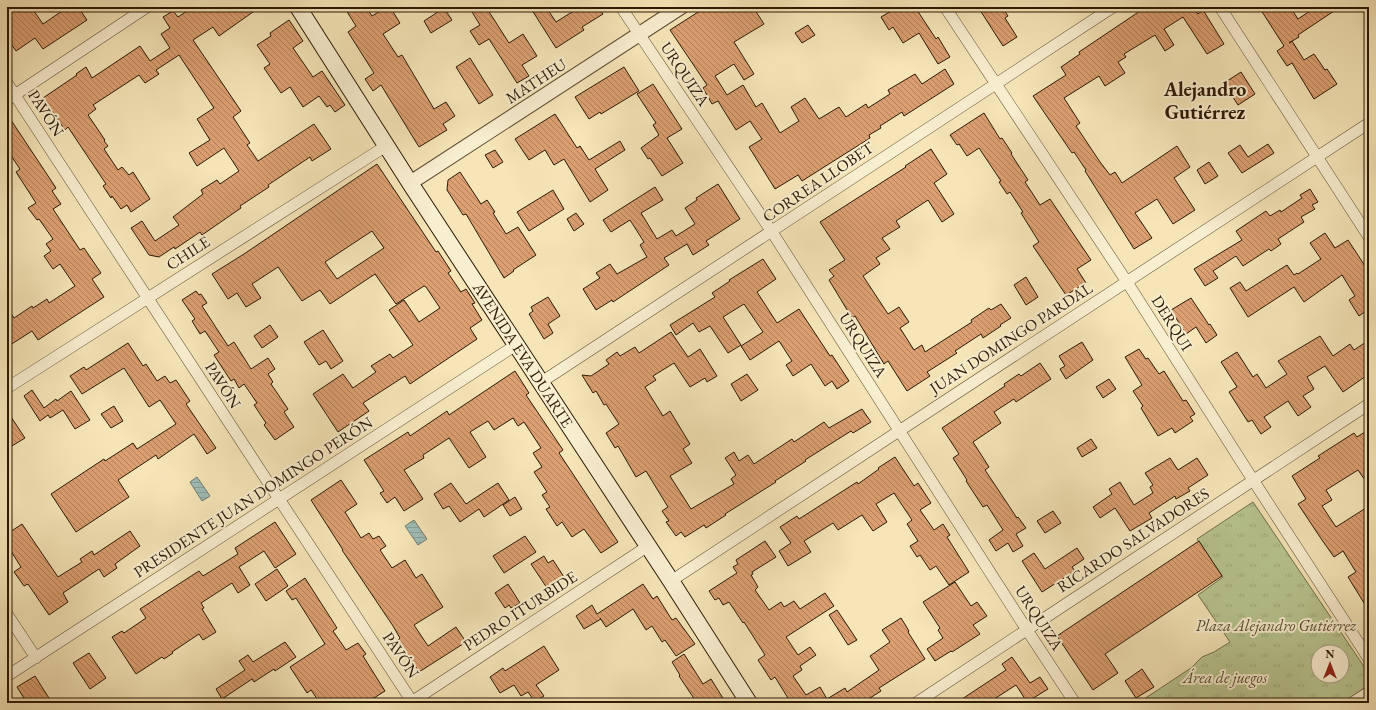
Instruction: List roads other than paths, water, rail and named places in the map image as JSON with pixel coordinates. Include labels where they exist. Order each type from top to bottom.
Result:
[{"type":"main road","name":"AVENIDA EVA DUARTE","points":[[298,7],[386,146],[540,383],[672,581],[749,703]]},
{"type":"street","points":[[11,98],[147,7]]},
{"type":"street","name":"URQUIZA","points":[[621,7],[772,232],[1027,630],[1076,703]]},
{"type":"street","name":"MATHEU","points":[[410,183],[681,7]]},
{"type":"street","name":"DERQUI","points":[[945,7],[1127,282],[1369,659]]},
{"type":"street","name":"CORREA LLOBET","points":[[540,383],[1113,7]]},
{"type":"street","points":[[1220,7],[1369,237]]},
{"type":"street","name":"PAVÓN","points":[[7,83],[11,98],[147,298],[278,500],[412,702]]},
{"type":"street","name":"JUAN DOMINGO PARDAL","points":[[672,581],[899,430],[1369,123]]},
{"type":"street","name":"CHILE","points":[[7,388],[386,146]]},
{"type":"street","name":"PRESIDENTE JUAN DOMINGO PERÓN","points":[[7,676],[516,345]]},
{"type":"street","name":"RICARDO SALVADORES","points":[[916,703],[1369,404]]},
{"type":"street","name":"PEDRO ITURBIDE","points":[[412,702],[648,546]]},
{"type":"street","points":[[7,614],[36,658]]},
{"type":"street","points":[[1352,703],[1369,692]]},
{"type":"water","points":[[197,477],[210,496],[202,501],[190,482]]},
{"type":"water","points":[[414,520],[427,539],[418,545],[405,526]]},
{"type":"district","name":"Alejandro Gutiérrez","points":[[1205,100]]},
{"type":"park label","name":"Plaza Alejandro Gutiérrez","points":[[1276,625]]},
{"type":"park label","name":"Área de juegos","points":[[1225,677]]}]
